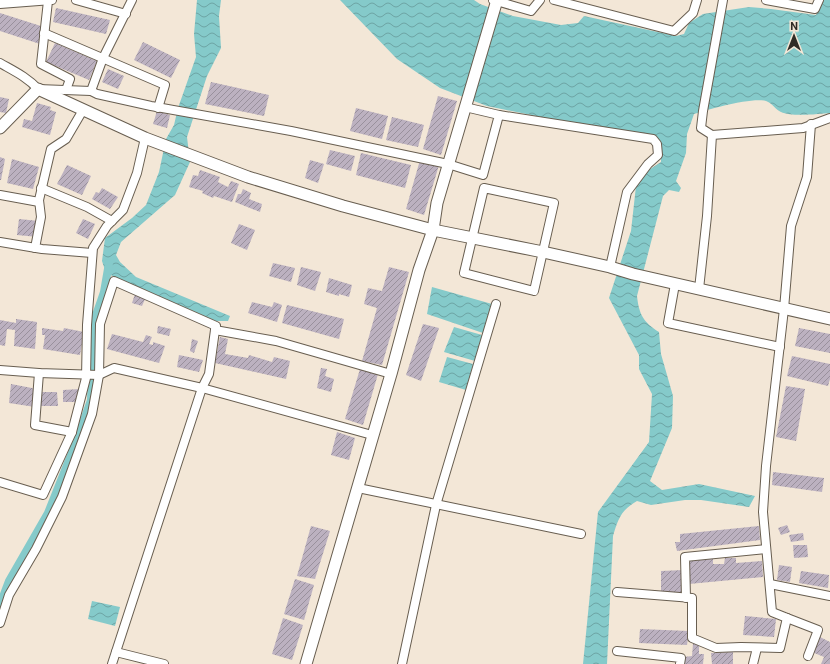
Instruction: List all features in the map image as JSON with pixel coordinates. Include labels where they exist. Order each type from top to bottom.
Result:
[{"type":"street","points":[[76,0],[126,14]]},
{"type":"street","points":[[90,91],[132,0]]},
{"type":"street","points":[[306,664],[358,488],[419,270],[433,230],[437,203],[495,0],[531,11],[540,0]]},
{"type":"street","points":[[554,0],[674,30],[693,13],[697,0]]},
{"type":"street","points":[[723,0],[720,10],[701,128],[712,135],[803,128],[830,118]]},
{"type":"street","points":[[766,0],[815,9],[819,0]]},
{"type":"street","points":[[0,4],[50,1],[44,33],[41,64],[70,79],[66,90]]},
{"type":"street","points":[[44,33],[166,85],[158,108]]},
{"type":"street","points":[[0,63],[21,74],[31,81],[38,89],[147,139],[256,179],[343,206],[433,230],[473,237],[610,267],[675,284],[830,319]]},
{"type":"street","points":[[0,128],[38,89],[90,91],[97,94],[158,108],[291,131],[448,164],[483,175]]},
{"type":"street","points":[[466,105],[499,115],[653,140],[657,144],[658,155],[648,164],[627,192],[610,267]]},
{"type":"street","points":[[35,248],[41,217],[39,202],[41,188],[51,149],[66,139],[83,110]]},
{"type":"street","points":[[484,188],[554,203],[534,291],[464,273],[484,188],[483,175],[499,115]]},
{"type":"street","points":[[808,656],[818,630],[772,612],[763,512],[766,466],[780,348],[791,226],[808,177],[811,124]]},
{"type":"street","points":[[699,289],[707,216],[712,135]]},
{"type":"street","points":[[0,482],[42,495],[72,432],[86,378],[87,325],[93,248],[107,226],[123,210],[137,173],[147,139]]},
{"type":"street","points":[[41,188],[88,207],[112,221]]},
{"type":"street","points":[[0,195],[39,202]]},
{"type":"street","points":[[0,242],[35,248],[92,252]]},
{"type":"street","points":[[0,623],[9,595],[36,549],[62,497],[92,414],[99,375],[100,324],[114,281],[216,326],[209,374],[202,388],[112,664]]},
{"type":"street","points":[[675,284],[668,323],[780,348]]},
{"type":"street","points":[[402,664],[436,505],[496,304]]},
{"type":"street","points":[[215,330],[276,341],[390,374]]},
{"type":"street","points":[[0,370],[99,375],[114,368],[202,388],[372,436]]},
{"type":"street","points":[[39,373],[35,426],[72,432]]},
{"type":"street","points":[[358,488],[581,534]]},
{"type":"street","points":[[686,598],[684,557],[766,549]]},
{"type":"street","points":[[770,584],[830,596]]},
{"type":"street","points":[[617,592],[692,598],[692,638],[716,648],[780,648],[787,618]]},
{"type":"street","points":[[753,664],[757,648]]},
{"type":"street","points":[[617,651],[680,658],[680,664]]},
{"type":"street","points":[[116,652],[164,664]]},
{"type":"water","points":[[197,0],[221,0],[219,16],[221,48],[207,76],[187,137],[190,162],[175,195],[121,242],[116,255],[120,262],[136,277],[230,316],[228,321],[216,321],[106,273],[102,261],[105,238],[132,218],[146,205],[159,172],[166,139],[174,125],[178,108],[196,57],[194,34]]},
{"type":"water","points":[[340,0],[474,0],[480,4],[513,16],[561,25],[578,23],[584,16],[676,36],[684,34],[689,23],[703,14],[749,7],[816,15],[823,0],[830,0],[830,113],[805,115],[786,114],[779,111],[768,102],[760,100],[730,104],[694,114],[687,134],[686,153],[676,181],[681,188],[679,192],[669,190],[663,196],[637,296],[639,308],[643,317],[649,325],[659,332],[661,354],[673,396],[672,428],[650,481],[662,490],[699,484],[755,496],[749,507],[701,500],[685,500],[651,505],[637,501],[627,508],[619,520],[613,536],[607,664],[583,664],[598,512],[649,442],[652,394],[639,369],[639,355],[609,298],[631,231],[636,186],[641,175],[661,162],[659,141],[487,106],[440,88],[397,59]]},
{"type":"water","points":[[432,287],[492,304],[483,333],[427,314]]},
{"type":"water","points":[[454,327],[482,335],[475,361],[444,352]]},
{"type":"water","points":[[447,357],[473,364],[466,390],[439,382]]},
{"type":"water","points":[[92,601],[120,607],[115,626],[88,619]]},
{"type":"building","points":[[56,8],[110,20],[106,34],[53,22]]},
{"type":"building","points":[[0,13],[44,27],[40,44],[0,31]]},
{"type":"building","points":[[143,42],[180,60],[171,78],[134,60]]},
{"type":"building","points":[[55,43],[97,61],[89,80],[46,62]]},
{"type":"building","points":[[108,69],[124,76],[118,89],[102,82]]},
{"type":"building","points":[[211,82],[269,95],[264,116],[205,104]]},
{"type":"building","points":[[438,96],[457,101],[441,155],[423,149]]},
{"type":"building","points":[[0,97],[9,99],[6,113],[0,112]]},
{"type":"building","points":[[37,103],[51,107],[50,110],[56,112],[50,135],[22,127],[24,119],[32,121]]},
{"type":"building","points":[[356,108],[388,116],[382,139],[350,131]]},
{"type":"building","points":[[157,111],[170,115],[167,128],[153,124]]},
{"type":"building","points":[[392,117],[424,125],[418,147],[386,140]]},
{"type":"building","points":[[330,150],[355,156],[351,171],[326,164]]},
{"type":"building","points":[[361,153],[411,165],[405,188],[356,175]]},
{"type":"building","points":[[0,157],[5,159],[1,180],[0,180]]},
{"type":"building","points":[[12,159],[39,167],[33,189],[7,183]]},
{"type":"building","points":[[310,160],[324,164],[318,183],[305,178]]},
{"type":"building","points":[[420,160],[439,165],[424,215],[406,209]]},
{"type":"building","points":[[67,165],[91,176],[82,195],[57,184]]},
{"type":"building","points":[[200,170],[220,177],[218,182],[228,187],[231,181],[239,184],[232,202],[214,196],[213,198],[202,193],[203,191],[189,187],[193,175],[198,176]]},
{"type":"building","points":[[102,188],[118,197],[110,209],[92,199],[96,192],[99,193]]},
{"type":"building","points":[[243,189],[251,193],[249,199],[262,204],[260,212],[235,202],[238,194],[241,194]]},
{"type":"building","points":[[19,219],[39,221],[38,237],[17,235]]},
{"type":"building","points":[[83,219],[95,224],[88,239],[76,233]]},
{"type":"building","points":[[239,224],[255,230],[247,250],[231,243]]},
{"type":"building","points":[[273,263],[295,268],[291,282],[269,276]]},
{"type":"building","points":[[301,267],[321,272],[315,291],[297,285]]},
{"type":"building","points":[[389,267],[409,272],[382,365],[362,361],[377,308],[364,304],[368,288],[382,291]]},
{"type":"building","points":[[329,278],[352,285],[349,297],[326,292]]},
{"type":"building","points":[[135,294],[146,297],[142,306],[132,303]]},
{"type":"building","points":[[252,302],[272,307],[274,302],[282,305],[277,322],[248,313]]},
{"type":"building","points":[[287,305],[344,319],[339,339],[282,323]]},
{"type":"building","points":[[16,319],[37,322],[35,349],[14,346],[15,330],[7,329],[5,346],[0,345],[0,320],[16,323]]},
{"type":"building","points":[[423,324],[439,328],[421,381],[406,375]]},
{"type":"building","points":[[158,326],[171,329],[169,336],[157,333]]},
{"type":"building","points":[[42,328],[63,331],[64,328],[84,332],[80,355],[43,349],[45,335],[42,335]]},
{"type":"building","points":[[799,328],[830,334],[830,353],[795,346]]},
{"type":"building","points":[[112,334],[143,342],[146,335],[152,337],[149,344],[153,345],[153,342],[165,346],[159,363],[107,349]]},
{"type":"building","points":[[220,337],[228,339],[225,354],[248,358],[249,355],[272,362],[274,357],[290,361],[286,379],[215,363]]},
{"type":"building","points":[[192,339],[198,341],[194,353],[190,351]]},
{"type":"building","points":[[179,355],[203,360],[199,372],[177,367]]},
{"type":"building","points":[[792,356],[830,364],[830,379],[828,386],[787,376]]},
{"type":"building","points":[[321,368],[327,369],[325,376],[334,379],[331,392],[317,388]]},
{"type":"building","points":[[360,369],[378,374],[363,425],[345,419]]},
{"type":"building","points":[[11,384],[37,389],[35,407],[9,403]]},
{"type":"building","points":[[786,386],[805,389],[796,441],[776,437]]},
{"type":"building","points":[[80,389],[80,395],[77,395],[78,402],[63,402],[63,390]]},
{"type":"building","points":[[40,392],[57,392],[58,406],[40,406]]},
{"type":"building","points":[[337,432],[355,438],[349,460],[331,455]]},
{"type":"building","points":[[773,472],[824,478],[822,492],[772,485]]},
{"type":"building","points":[[787,525],[790,532],[781,535],[778,528]]},
{"type":"building","points":[[311,526],[330,531],[315,579],[297,576]]},
{"type":"building","points":[[759,526],[760,540],[677,551],[675,542],[680,542],[680,534]]},
{"type":"building","points":[[803,533],[804,540],[791,542],[789,535]]},
{"type":"building","points":[[793,545],[807,545],[808,557],[794,558]]},
{"type":"building","points":[[725,558],[736,558],[736,563],[762,561],[763,577],[689,584],[686,561],[713,559],[713,564],[724,564]]},
{"type":"building","points":[[779,565],[792,567],[790,582],[777,580]]},
{"type":"building","points":[[684,570],[684,593],[661,593],[661,571]]},
{"type":"building","points":[[801,571],[829,575],[828,588],[799,583]]},
{"type":"building","points":[[295,579],[314,585],[304,620],[284,614]]},
{"type":"building","points":[[745,616],[776,619],[774,637],[743,635]]},
{"type":"building","points":[[283,618],[303,625],[292,660],[272,654]]},
{"type":"building","points":[[640,629],[689,631],[687,645],[639,643]]},
{"type":"building","points":[[818,636],[830,642],[830,664],[821,664],[824,657],[812,652]]},
{"type":"building","points":[[693,644],[699,644],[699,654],[704,654],[703,664],[684,664],[684,657],[692,656]]},
{"type":"building","points":[[733,652],[733,664],[712,664],[711,653]]},
{"type":"waterway","points":[[0,605],[9,581],[48,513],[91,400],[94,321],[104,292],[109,263]]}]
